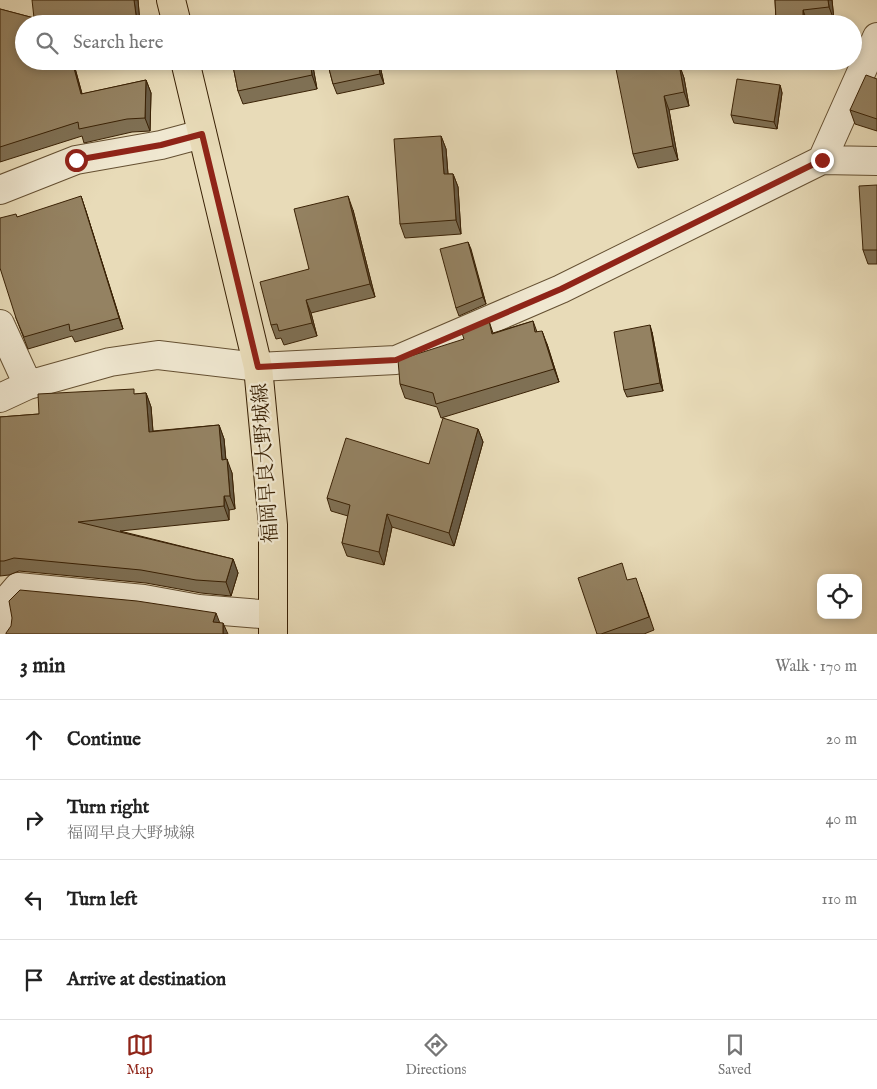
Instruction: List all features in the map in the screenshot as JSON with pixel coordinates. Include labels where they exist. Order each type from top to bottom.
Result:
[{"type":"main road","points":[[171,0],[175,15]]},
{"type":"main road","name":"福岡早良大野城線","points":[[187,70],[258,367],[272,525],[273,625]]},
{"type":"street","points":[[822,160],[877,37]]},
{"type":"street","points":[[0,190],[76,160],[161,145],[202,134]]},
{"type":"street","points":[[0,398],[28,386],[110,362],[158,355],[258,367],[396,360],[561,289],[822,160],[877,160]]},
{"type":"street","points":[[0,324],[28,386]]},
{"type":"street","points":[[0,608],[18,587],[144,599],[273,625]]},
{"type":"street","points":[[0,620],[2,634]]},
{"type":"building","points":[[32,0],[134,0],[136,15],[34,15]]},
{"type":"building","points":[[775,0],[828,0],[829,7],[803,10],[803,15],[776,15]]},
{"type":"building","points":[[0,9],[23,15],[15,15],[15,70],[74,70],[81,94],[146,80],[145,118],[127,119],[79,129],[78,122],[0,147]]},
{"type":"building","points":[[234,70],[311,70],[312,75],[238,91]]},
{"type":"building","points":[[329,70],[379,70],[380,74],[333,84]]},
{"type":"building","points":[[616,70],[680,70],[684,92],[664,96],[673,146],[633,154]]},
{"type":"building","points":[[866,75],[877,79],[877,119],[850,110]]},
{"type":"building","points":[[737,79],[780,85],[774,122],[731,115]]},
{"type":"building","points":[[441,136],[444,174],[453,174],[456,220],[400,224],[394,139]]},
{"type":"building","points":[[877,185],[877,250],[863,250],[859,186]]},
{"type":"building","points":[[81,196],[119,318],[70,331],[69,324],[24,337],[0,268],[0,218],[16,214],[17,217]]},
{"type":"building","points":[[348,196],[370,284],[306,300],[312,323],[279,331],[277,324],[271,325],[260,282],[309,269],[294,209]]},
{"type":"building","points":[[468,242],[483,297],[456,308],[440,249]]},
{"type":"building","points":[[489,321],[492,334],[533,321],[535,332],[542,331],[554,369],[436,404],[433,393],[400,384],[398,360],[464,339],[462,333]]},
{"type":"building","points":[[650,325],[660,383],[624,390],[614,332]]},
{"type":"building","points":[[134,389],[134,394],[146,393],[149,432],[219,425],[222,460],[227,459],[230,496],[224,496],[224,506],[78,522],[233,559],[226,582],[196,580],[141,570],[14,558],[0,561],[0,417],[39,414],[38,394]]},
{"type":"building","points":[[443,418],[478,429],[449,533],[387,514],[379,552],[342,543],[350,505],[327,498],[346,438],[429,464]]},
{"type":"building","points":[[622,563],[627,580],[636,578],[649,617],[597,634],[578,578]]},
{"type":"building","points":[[20,590],[137,601],[216,613],[213,622],[223,623],[223,634],[6,634],[11,626],[12,618],[9,601]]},
{"type":"route","points":[[76,160],[161,145],[202,134],[258,367],[396,360],[561,289],[822,160]]}]
